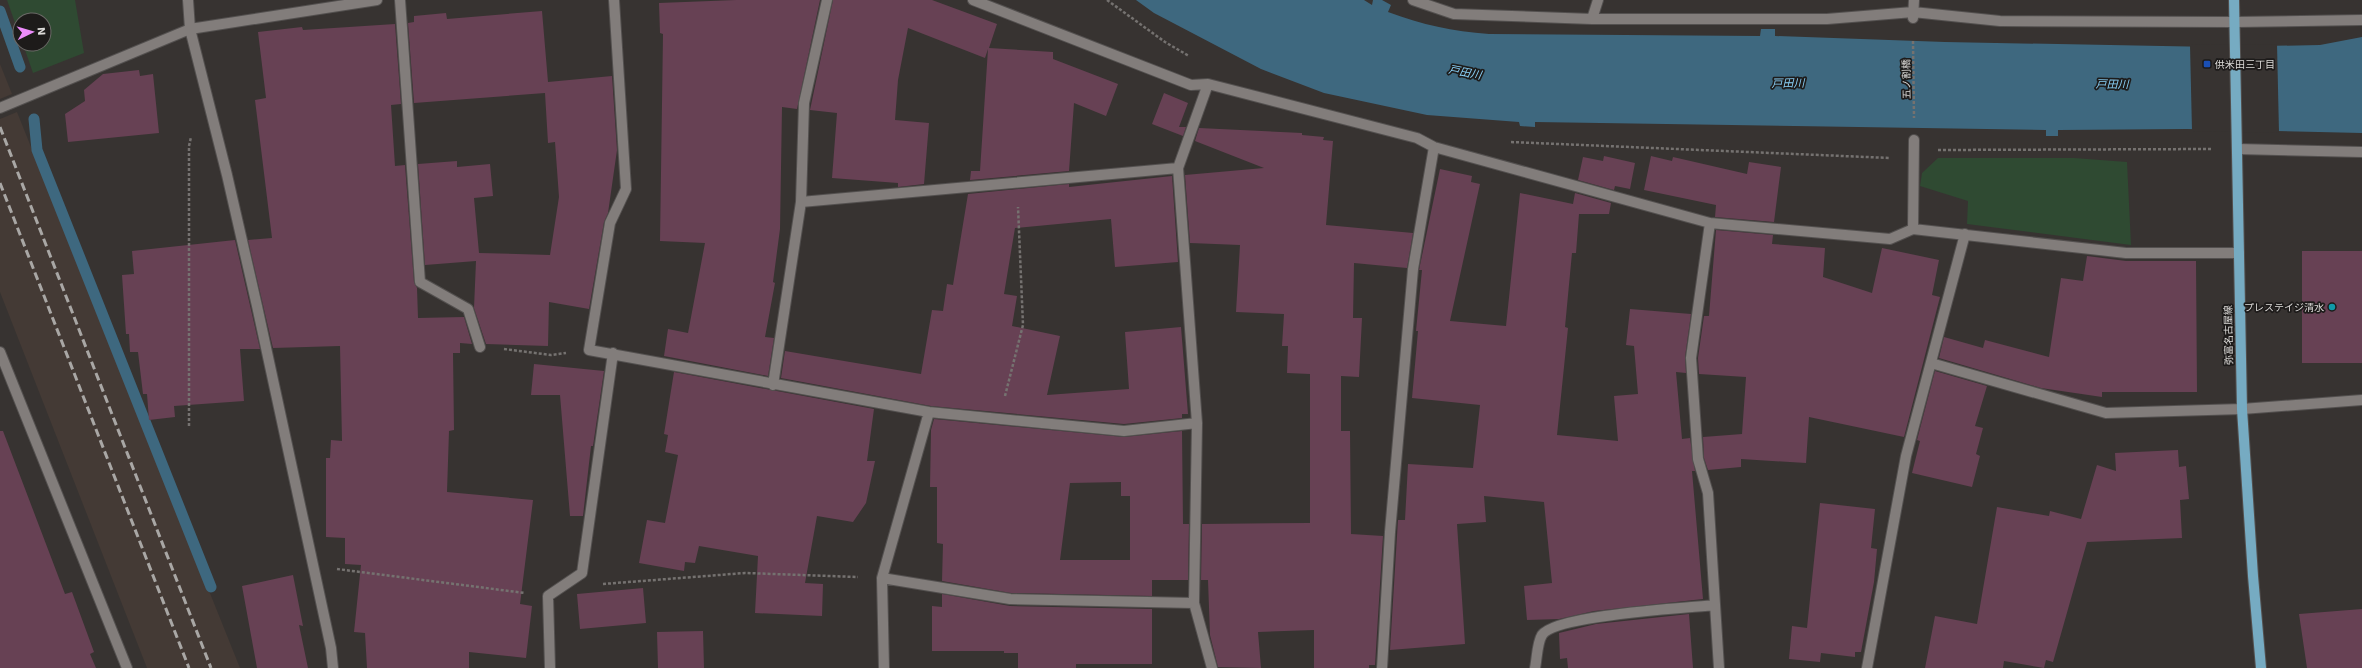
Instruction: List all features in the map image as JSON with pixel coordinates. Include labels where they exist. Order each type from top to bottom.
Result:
[{"type":"main road","name":"弥富名古屋線","points":[[2234,0],[2236,27],[2242,408],[2253,576],[2262,668]]},
{"type":"street","points":[[188,0],[190,29],[252,283],[331,648],[333,668]]},
{"type":"street","points":[[0,108],[190,29],[377,0]]},
{"type":"street","points":[[400,0],[420,282],[468,309],[480,347]]},
{"type":"street","points":[[614,0],[626,189],[610,223],[589,350],[613,353],[773,385],[929,412],[1124,431],[1197,423]]},
{"type":"street","points":[[773,385],[801,202],[804,103],[827,0]]},
{"type":"street","points":[[973,0],[1190,85],[1208,84],[1417,138],[1434,148],[1710,223],[1890,239],[1913,229],[2126,253],[2239,253]]},
{"type":"street","points":[[1413,0],[1454,14],[1592,19],[1827,19],[1913,15],[2000,21],[2236,27],[2362,20]]},
{"type":"street","points":[[1592,19],[1598,0]]},
{"type":"street","points":[[1913,15],[1914,0]]},
{"type":"street","points":[[1208,84],[1178,168],[1197,423],[1194,603],[1212,668]]},
{"type":"street","points":[[1913,229],[1914,145]]},
{"type":"street","points":[[2238,147],[2362,152]]},
{"type":"street","points":[[1382,668],[1390,532],[1413,269],[1434,148]]},
{"type":"street","points":[[801,202],[1178,168]]},
{"type":"street","points":[[1710,223],[1692,358],[1698,459],[1708,493],[1719,668]]},
{"type":"street","points":[[1867,668],[1906,456],[1965,234]]},
{"type":"street","points":[[0,352],[127,668]]},
{"type":"street","points":[[550,668],[548,596],[582,573],[613,353]]},
{"type":"street","points":[[1931,363],[2106,413],[2242,408],[2362,400]]},
{"type":"street","points":[[884,668],[882,578],[929,412]]},
{"type":"street","points":[[882,578],[1010,599],[1194,603]]},
{"type":"street","points":[[1535,668],[1541,636],[1549,628],[1577,620],[1715,605]]},
{"type":"path","points":[[1107,0],[1165,42],[1212,70],[1208,84]]},
{"type":"path","name":"五ノ割橋","points":[[1913,15],[1914,145]]},
{"type":"path","points":[[189,426],[189,146],[193,132]]},
{"type":"path","points":[[1504,142],[1905,158],[1914,145],[2238,147]]},
{"type":"path","points":[[999,419],[1023,325],[1017,182]]},
{"type":"path","points":[[480,347],[551,355],[589,350]]},
{"type":"path","points":[[313,566],[548,596]]},
{"type":"path","points":[[602,584],[745,573],[882,578]]},
{"type":"shaded area","points":[[0,64],[12,94],[0,99]]},
{"type":"shaded area","points":[[17,112],[240,668],[147,668],[0,292],[0,119]]},
{"type":"green space","points":[[7,0],[75,0],[84,53],[33,73],[26,52],[52,52],[52,12],[12,12],[12,14]]},
{"type":"green space","points":[[1938,158],[2074,158],[2127,162],[2131,245],[1967,224],[1968,201],[1920,186],[1922,173]]},
{"type":"water","name":"戸田川","points":[[1136,0],[1364,0],[1372,5],[1373,0],[1382,0],[1391,5],[1388,12],[1401,17],[1438,27],[1489,34],[1760,36],[1761,29],[1775,29],[1775,36],[1945,42],[2214,47],[2320,45],[2362,37],[2362,133],[2187,129],[2058,130],[2058,136],[2046,136],[2046,130],[1535,122],[1535,127],[1520,126],[1519,122],[1427,115],[1324,93],[1261,69],[1154,13]]},
{"type":"pier","points":[[2277,44],[2279,133],[2192,131],[2190,45]]},
{"type":"building","points":[[736,0],[820,0],[797,109],[782,107],[780,229],[773,282],[775,283],[765,337],[774,338],[768,376],[664,356],[668,329],[688,333],[705,243],[660,241],[663,34],[660,33],[659,3]]},
{"type":"building","points":[[833,0],[932,0],[997,24],[989,48],[1053,52],[1053,59],[1118,84],[1106,116],[1074,103],[1069,171],[970,180],[971,171],[980,171],[988,49],[985,58],[908,28],[898,80],[895,120],[929,123],[924,184],[898,187],[898,183],[832,178],[837,113],[810,110]]},
{"type":"building","points":[[542,11],[548,82],[612,76],[617,150],[608,213],[604,222],[589,309],[549,302],[548,346],[486,344],[474,308],[476,261],[425,265],[418,164],[457,161],[457,167],[490,164],[493,196],[474,198],[479,253],[550,255],[559,197],[555,142],[548,143],[545,93],[414,103],[408,23],[414,22],[414,16],[446,13],[447,19]]},
{"type":"building","points":[[395,24],[401,104],[391,105],[395,166],[405,165],[414,282],[417,288],[418,318],[464,317],[472,344],[460,343],[460,353],[453,353],[454,430],[449,431],[447,492],[533,500],[520,604],[532,606],[526,658],[469,652],[469,668],[367,668],[365,633],[354,632],[361,565],[345,564],[345,538],[326,537],[326,458],[330,458],[331,440],[342,441],[340,346],[273,348],[248,240],[272,238],[255,100],[266,98],[258,32],[302,27],[303,30]]},
{"type":"building","points":[[139,70],[140,76],[153,74],[159,133],[68,142],[65,114],[85,101],[84,90],[103,74]]},
{"type":"building","points":[[1164,93],[1188,103],[1179,127],[1186,127],[1183,136],[1152,124]]},
{"type":"building","points":[[1199,128],[1302,133],[1302,135],[1324,137],[1323,140],[1333,141],[1326,225],[1413,233],[1407,268],[1354,263],[1353,318],[1362,318],[1359,377],[1341,376],[1341,431],[1350,431],[1351,534],[1383,536],[1375,665],[1369,665],[1369,668],[1314,668],[1314,630],[1258,632],[1261,668],[1218,667],[1210,635],[1208,580],[1201,580],[1202,524],[1310,523],[1310,374],[1287,373],[1288,346],[1282,346],[1284,314],[1236,312],[1240,245],[1190,243],[1185,175],[1264,168],[1195,141]]},
{"type":"building","points":[[1604,156],[1635,163],[1630,189],[1615,186],[1614,190],[1578,180],[1583,157],[1603,161]]},
{"type":"building","points":[[1651,156],[1672,161],[1673,157],[1747,174],[1749,162],[1781,167],[1774,222],[1715,217],[1716,205],[1644,190]]},
{"type":"building","points":[[1440,169],[1472,176],[1471,182],[1480,184],[1450,321],[1506,326],[1520,193],[1573,204],[1575,193],[1611,203],[1609,214],[1579,214],[1576,253],[1572,253],[1565,327],[1568,328],[1557,435],[1618,441],[1614,396],[1638,394],[1634,346],[1626,345],[1630,309],[1691,314],[1685,357],[1686,373],[1676,372],[1682,439],[1690,438],[1695,471],[1692,471],[1703,599],[1594,611],[1559,619],[1527,620],[1524,586],[1552,583],[1544,502],[1484,496],[1486,522],[1457,524],[1465,644],[1390,650],[1398,520],[1405,520],[1408,464],[1473,468],[1480,405],[1412,398],[1418,331],[1416,331],[1422,270],[1419,270]]},
{"type":"building","points":[[1172,176],[1178,262],[1115,267],[1111,219],[1015,228],[1004,294],[1017,296],[1012,326],[1060,336],[1047,395],[1129,389],[1125,332],[1181,327],[1188,414],[1182,414],[1182,418],[1124,424],[931,406],[781,378],[785,351],[921,374],[932,310],[943,311],[947,284],[953,285],[968,194],[1069,184],[1069,187]]},
{"type":"building","points":[[1716,230],[1773,235],[1772,244],[1825,248],[1823,277],[1872,293],[1882,248],[1939,260],[1932,295],[1940,297],[1904,437],[1809,417],[1806,463],[1741,459],[1741,467],[1708,470],[1704,458],[1703,437],[1742,434],[1746,377],[1699,374],[1698,358],[1704,316],[1709,316]]},
{"type":"building","points":[[235,240],[260,349],[240,349],[244,401],[174,406],[175,417],[149,420],[147,394],[143,394],[138,352],[130,352],[129,334],[126,334],[122,275],[134,274],[132,251]]},
{"type":"building","name":"プレステイジ清水","points":[[2302,251],[2362,251],[2362,363],[2302,363]]},
{"type":"building","points":[[2087,256],[2126,261],[2196,261],[2197,392],[2102,392],[2102,397],[2041,388],[1939,358],[1944,337],[1983,348],[1985,340],[2049,357],[2061,278],[2083,281]]},
{"type":"building","points":[[534,364],[604,371],[593,446],[591,446],[583,516],[570,516],[560,395],[531,395]]},
{"type":"building","points":[[1935,371],[1987,386],[1975,426],[1983,428],[1976,454],[1980,456],[1972,487],[1912,473],[1920,441],[1917,440]]},
{"type":"building","points":[[674,372],[874,409],[867,461],[875,461],[866,503],[853,522],[817,516],[805,583],[823,584],[822,616],[755,613],[758,556],[699,546],[695,563],[685,562],[684,571],[639,563],[647,520],[665,523],[678,455],[665,452],[668,435],[664,434]]},
{"type":"building","points":[[934,419],[1124,437],[1182,431],[1183,524],[1189,524],[1188,580],[1152,580],[1152,596],[1011,593],[942,581],[943,544],[937,543],[937,487],[930,487],[931,430]],"holes":[[[1121,482],[1121,496],[1130,496],[1130,560],[1060,560],[1070,483]]]},
{"type":"building","points":[[0,431],[3,431],[65,594],[72,592],[94,652],[90,654],[96,668],[0,668]]},
{"type":"building","points":[[2178,450],[2179,467],[2186,466],[2189,499],[2180,500],[2182,538],[2087,542],[2053,662],[2046,660],[2044,668],[2004,661],[2003,668],[1925,668],[1935,616],[1977,624],[1997,507],[2049,516],[2050,511],[2081,519],[2097,465],[2116,471],[2115,453]]},
{"type":"building","points":[[1820,503],[1875,509],[1871,548],[1877,549],[1874,582],[1861,652],[1855,652],[1855,657],[1821,653],[1820,662],[1789,659],[1792,626],[1807,628]]},
{"type":"building","points":[[293,575],[303,626],[299,625],[308,668],[257,668],[242,586]]},
{"type":"building","points":[[643,588],[646,623],[580,629],[577,594]]},
{"type":"building","points":[[942,594],[1010,606],[1152,609],[1152,664],[1076,664],[1076,668],[1018,668],[1018,653],[1004,653],[1004,651],[932,651],[932,606],[942,607]]},
{"type":"building","points":[[2362,609],[2362,668],[2307,668],[2299,614]]},
{"type":"building","points":[[1689,614],[1693,668],[1568,668],[1567,658],[1560,659],[1559,633],[1596,624]]},
{"type":"building","points":[[703,631],[704,668],[658,668],[657,632]]},
{"type":"waterway","points":[[0,11],[20,67]]},
{"type":"waterway","points":[[34,119],[37,150],[211,587]]},
{"type":"railway","points":[[0,127],[211,668]]},
{"type":"railway","points":[[0,183],[189,668]]},
{"type":"place","name":"供米田三丁目","points":[[2207,64]]},
{"type":"place","name":"プレステイジ清水","points":[[2332,307]]}]
